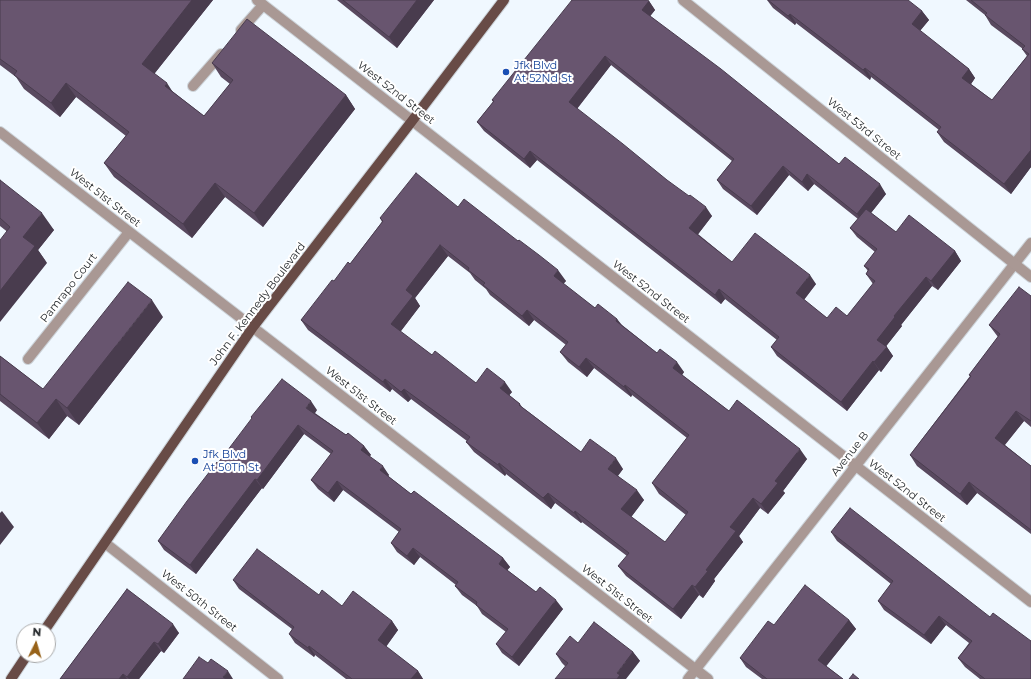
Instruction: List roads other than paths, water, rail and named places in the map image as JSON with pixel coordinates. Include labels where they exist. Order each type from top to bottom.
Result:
[{"type":"main road","name":"John F. Kennedy Boulevard","points":[[50,623],[253,327],[504,0]]},
{"type":"main road","points":[[11,679],[22,663]]},
{"type":"street","name":"West 53rd Street","points":[[683,0],[1031,277]]},
{"type":"street","name":"West 52nd Street","points":[[260,2],[1031,602]]},
{"type":"street","points":[[236,36],[260,2]]},
{"type":"street","points":[[193,86],[227,47]]},
{"type":"street","name":"West 51st Street","points":[[0,132],[708,679]]},
{"type":"street","name":"Pamrapo Court","points":[[28,359],[129,232]]},
{"type":"street","name":"Avenue B","points":[[688,679],[1031,243]]},
{"type":"street","name":"West 50th Street","points":[[105,543],[278,679]]},
{"type":"place","name":"Jfk Blvd At 52Nd St","points":[[506,72]]},
{"type":"place","name":"Jfk Blvd At 50Th St","points":[[195,461]]}]
